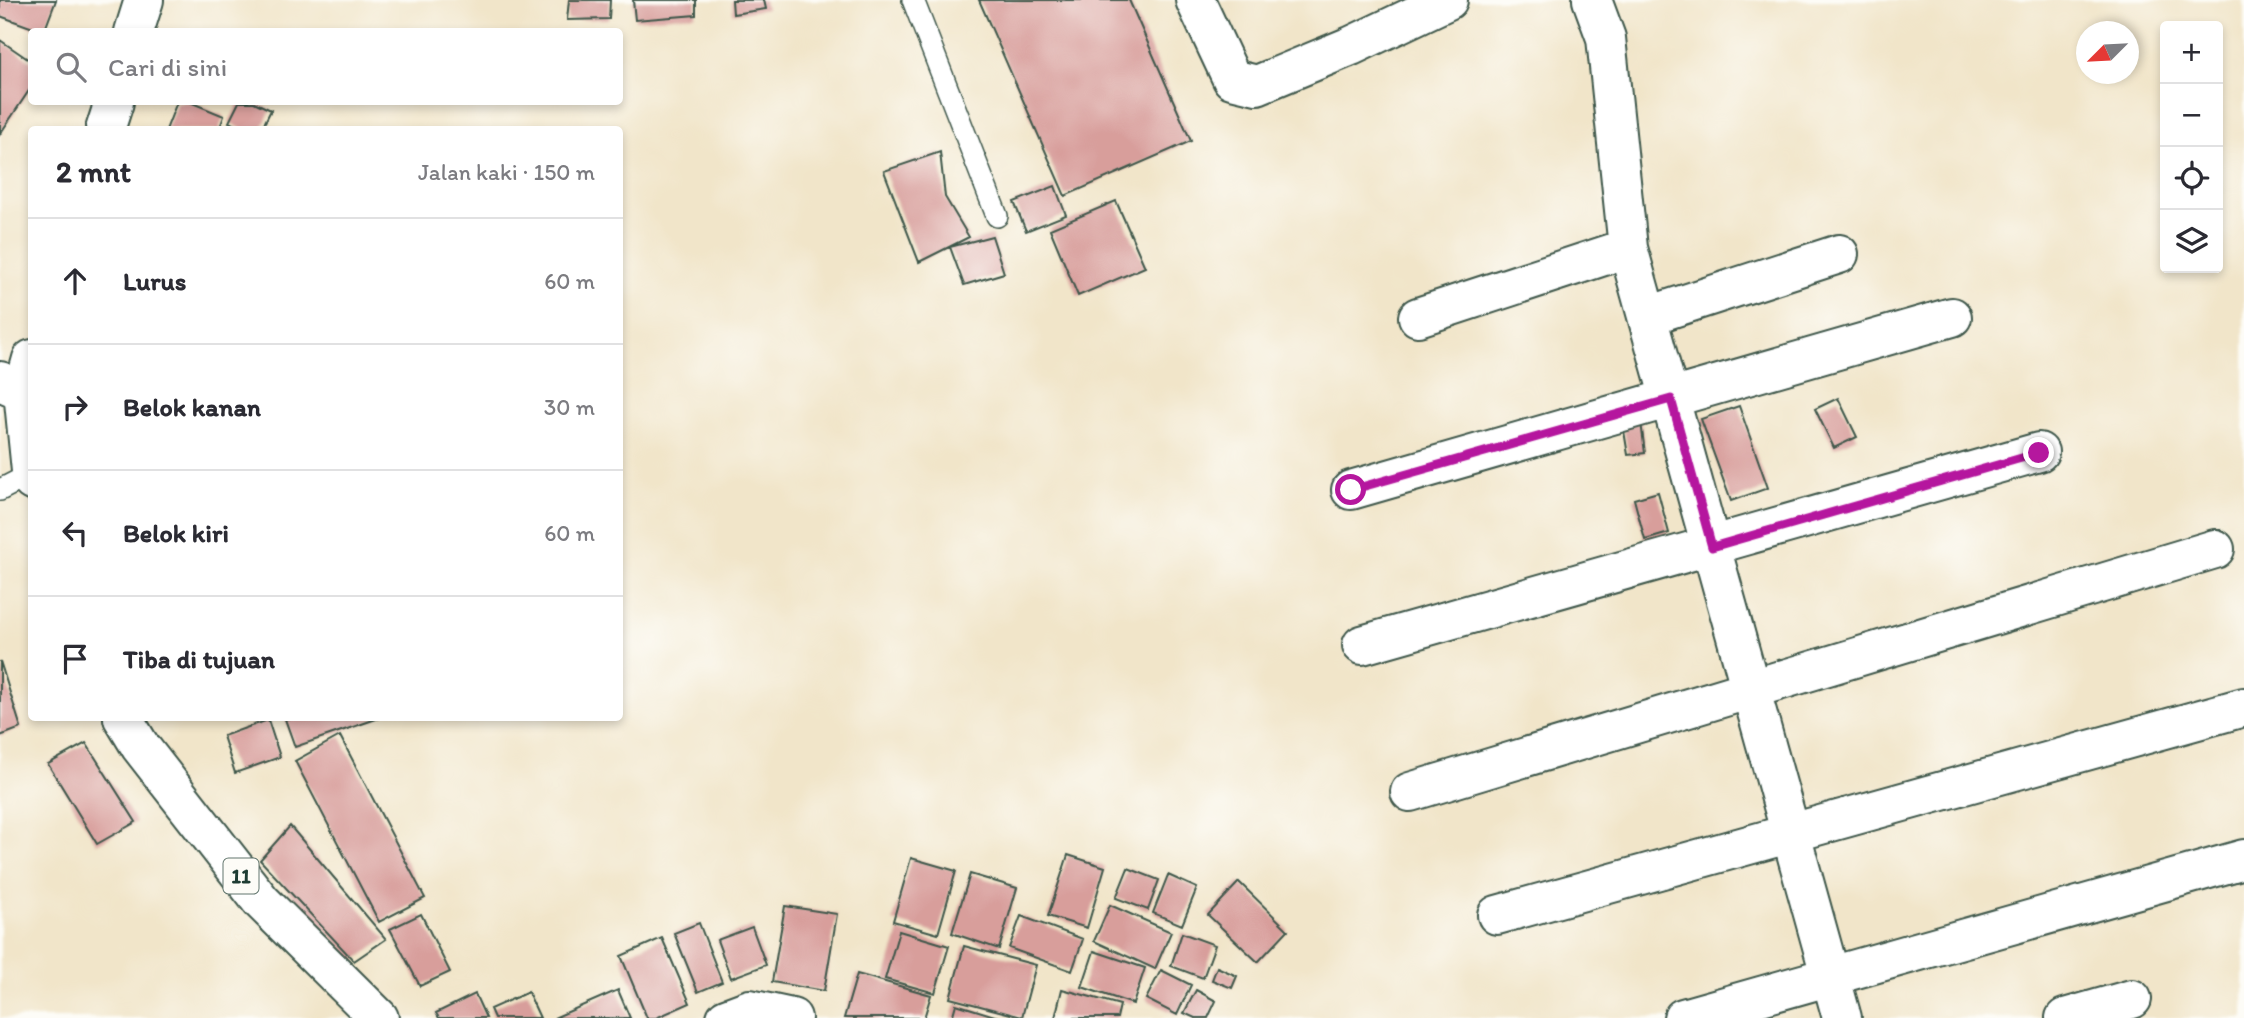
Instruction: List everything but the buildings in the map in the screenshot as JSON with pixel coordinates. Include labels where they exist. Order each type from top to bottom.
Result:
[{"type":"main road","points":[[135,28],[144,0]]},
{"type":"main road","points":[[1195,0],[1232,79],[1257,85],[1351,46],[1448,0]]},
{"type":"main road","points":[[1592,0],[1606,38],[1628,248],[1842,1018]]},
{"type":"main road","points":[[106,126],[113,105]]},
{"type":"main road","points":[[1418,317],[1628,248]]},
{"type":"main road","points":[[1647,316],[1839,254]]},
{"type":"main road","points":[[1351,490],[1952,317]]},
{"type":"main road","points":[[18,377],[28,452]]},
{"type":"main road","points":[[1362,645],[2039,453]]},
{"type":"main road","points":[[1410,792],[2215,549]]},
{"type":"main road","points":[[1497,915],[2244,707]]},
{"type":"main road","name":"11","points":[[125,721],[140,746],[261,901],[379,1018]]},
{"type":"main road","points":[[1683,1018],[2244,859]]},
{"type":"main road","points":[[2065,1018],[2132,999]]},
{"type":"main road","points":[[726,1018],[750,1009],[792,1018]]},
{"type":"lane","points":[[913,0],[997,216]]},
{"type":"lane","points":[[0,490],[28,476]]},
{"type":"route","points":[[1351,490],[1671,399],[1712,547],[2039,453]]}]
